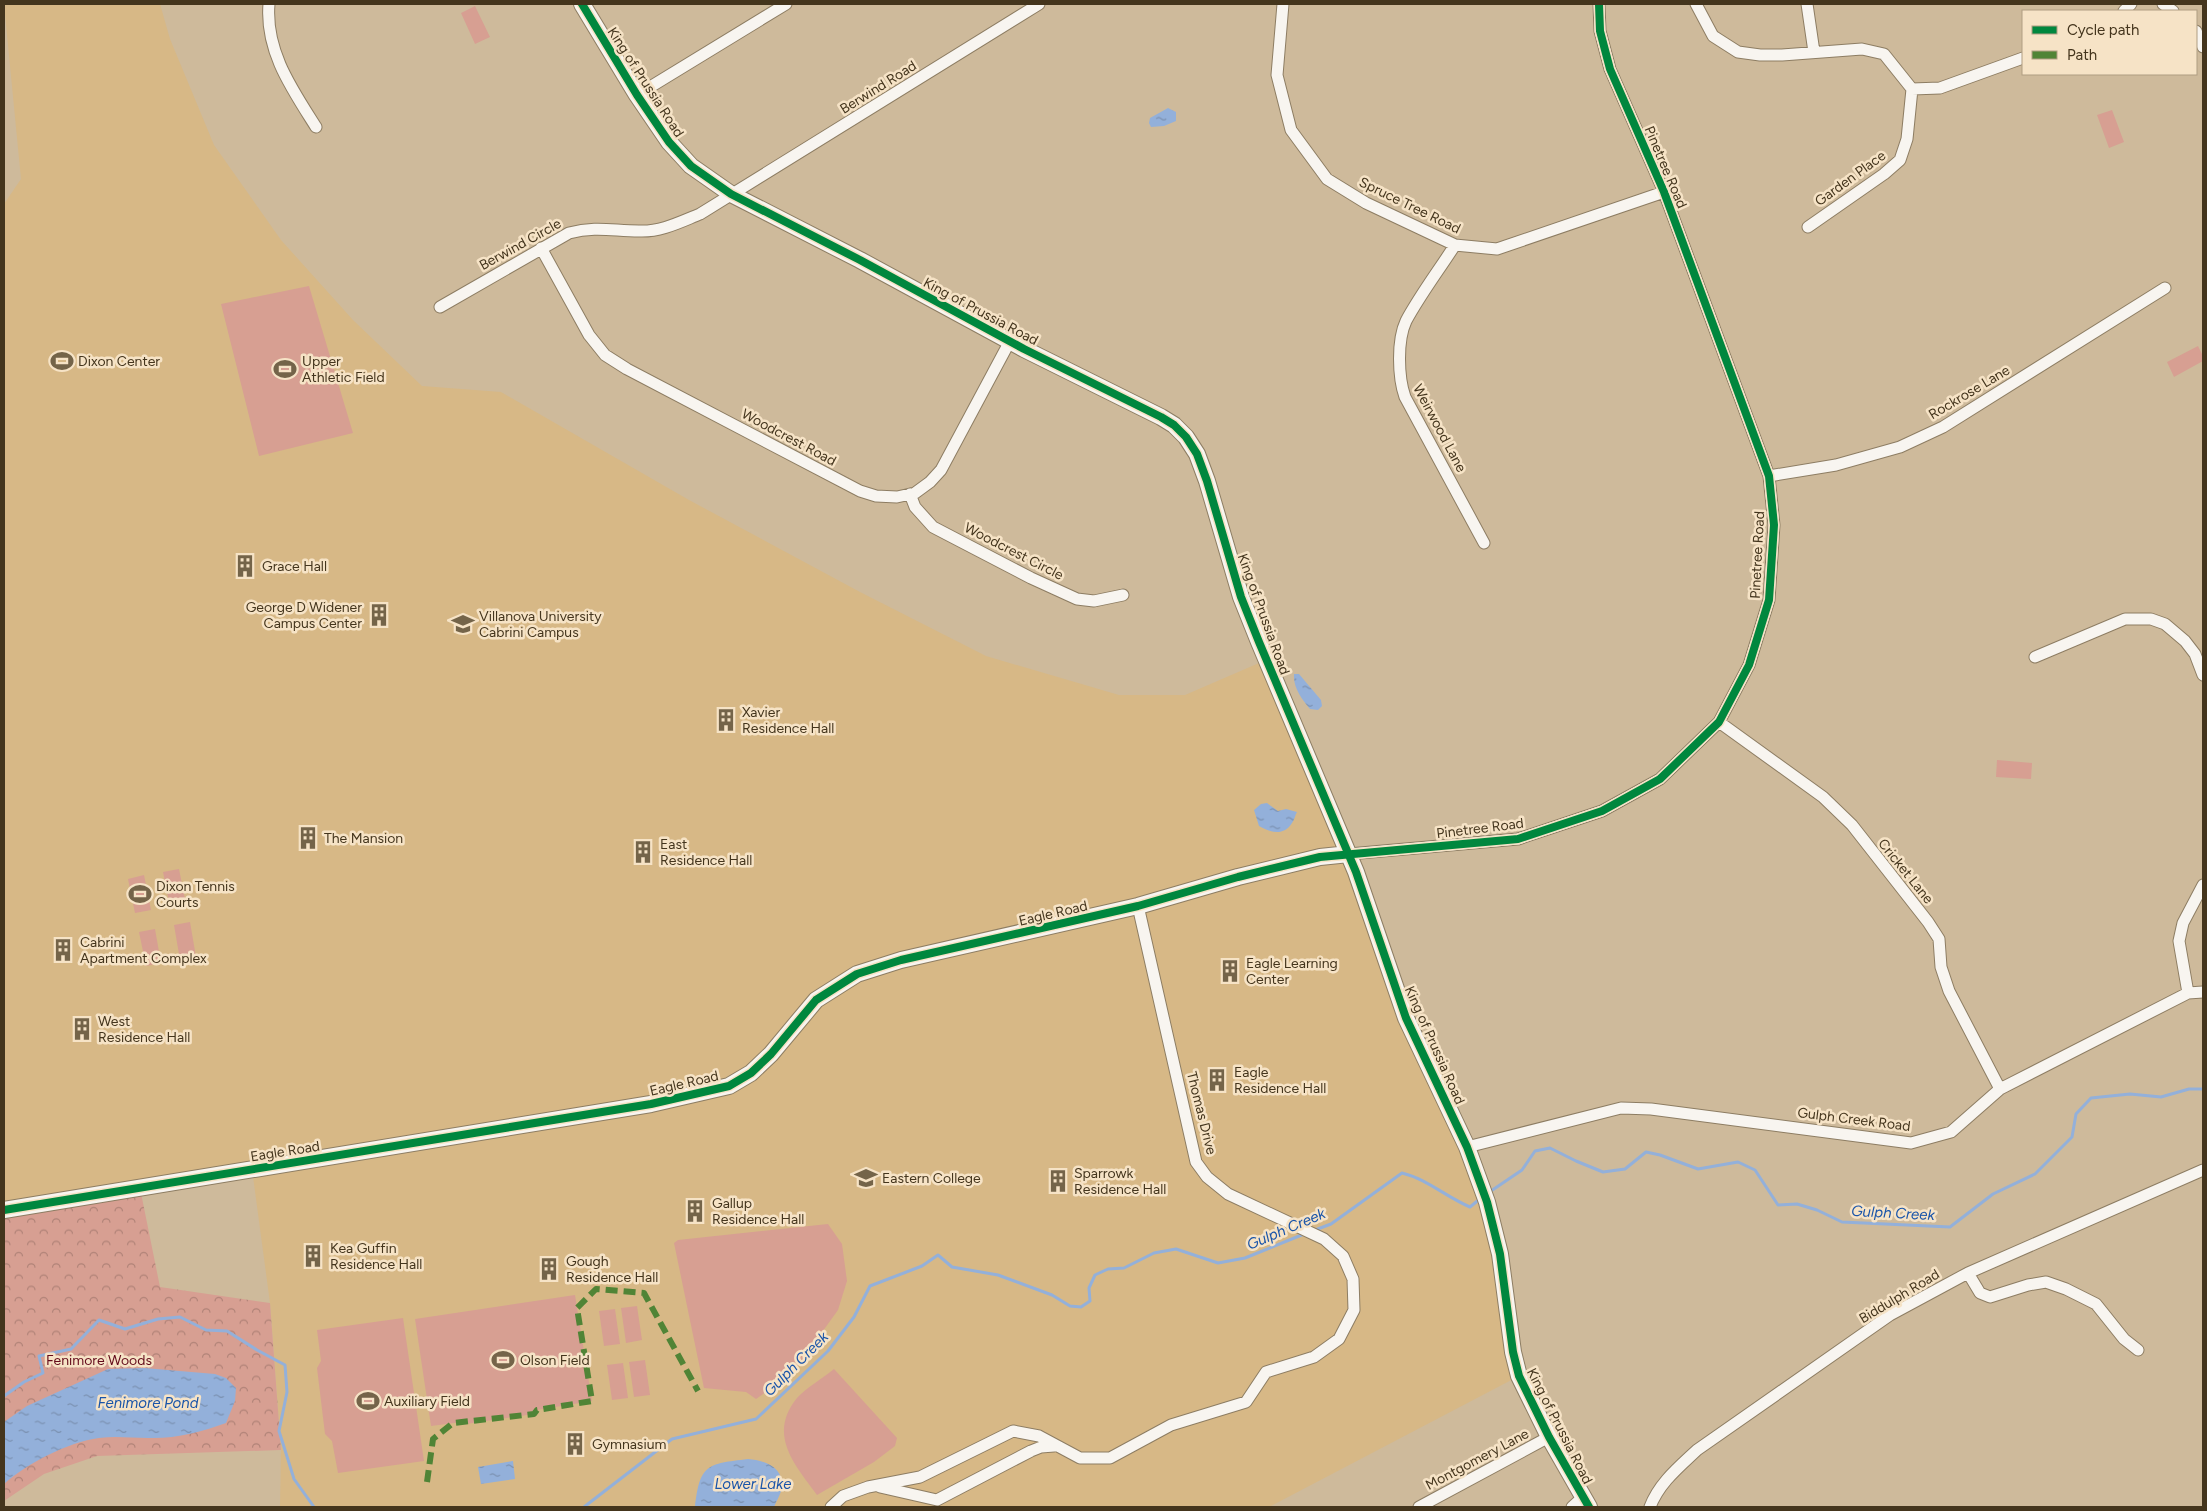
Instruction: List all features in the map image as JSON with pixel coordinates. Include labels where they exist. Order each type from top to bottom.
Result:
[{"type":"street","points":[[269,4],[270,38],[276,55],[287,80],[316,127]]},
{"type":"street","name":"King of Prussia Road","points":[[582,4],[637,95],[669,142],[685,160],[731,194],[860,260],[1010,341],[1161,417],[1174,425],[1186,437],[1197,454],[1207,481],[1241,597],[1348,854],[1406,1018],[1467,1147],[1487,1202],[1502,1262],[1513,1352],[1519,1376],[1581,1504]]},
{"type":"street","points":[[637,95],[786,4]]},
{"type":"street","name":"Berwind Road","points":[[731,194],[1040,4]]},
{"type":"street","name":"Spruce Tree Road","points":[[1283,4],[1277,75],[1291,130],[1327,179],[1366,203],[1455,245],[1497,249],[1664,192]]},
{"type":"street","name":"Pinetree Road","points":[[1348,854],[1518,839],[1602,811],[1660,779],[1719,722],[1749,665],[1769,600],[1774,525],[1769,476],[1664,192],[1610,69],[1600,31],[1599,4]]},
{"type":"street","points":[[1696,4],[1713,36],[1738,52],[1760,56],[1862,48],[1884,54],[1912,89],[1940,88],[2022,58]]},
{"type":"street","points":[[1807,4],[1814,52]]},
{"type":"street","points":[[2197,32],[2203,47]]},
{"type":"street","name":"Garden Place","points":[[1808,227],[1884,174],[1900,160],[1907,139],[1912,89]]},
{"type":"street","name":"Berwind Circle","points":[[440,307],[569,233],[586,228],[639,232],[664,229],[700,214],[731,194]]},
{"type":"street","name":"Weirwood Lane","points":[[1455,245],[1405,322],[1399,359],[1401,385],[1405,397],[1484,543]]},
{"type":"street","name":"Woodcrest Road","points":[[541,248],[589,335],[605,355],[627,369],[860,491],[876,496],[910,494]]},
{"type":"street","name":"Rockrose Lane","points":[[1769,476],[1836,465],[1900,447],[1943,428],[2165,288]]},
{"type":"street","points":[[910,494],[915,493],[941,470],[1010,341]]},
{"type":"street","name":"Woodcrest Circle","points":[[910,494],[915,507],[933,527],[1031,578],[1077,599],[1094,601],[1123,595]]},
{"type":"street","points":[[2035,657],[2125,619],[2151,619],[2165,624],[2185,641],[2195,654],[2203,675]]},
{"type":"street","name":"Cricket Lane","points":[[1719,722],[1822,797],[1852,825],[1928,922],[1939,939],[1941,967],[1949,990],[2000,1089]]},
{"type":"street","name":"Eagle Road","points":[[4,1210],[651,1104],[729,1086],[751,1073],[771,1054],[816,1000],[857,974],[901,960],[1138,906],[1238,877],[1320,857],[1348,854]]},
{"type":"street","points":[[2188,993],[2179,941],[2183,923],[2203,885]]},
{"type":"street","name":"Thomas Drive","points":[[831,1507],[843,1496],[877,1486],[920,1477],[1013,1431],[1039,1436],[1054,1446],[1080,1458],[1110,1458],[1171,1424],[1246,1402],[1266,1372],[1314,1357],[1339,1339],[1354,1310],[1353,1279],[1343,1256],[1324,1239],[1228,1194],[1207,1177],[1196,1162],[1138,906]]},
{"type":"street","name":"Gulph Creek Road","points":[[1467,1147],[1621,1108],[1650,1109],[1911,1142],[1951,1132],[2000,1089],[2188,993],[2203,992]]},
{"type":"street","name":"Biddulph Road","points":[[1650,1507],[1653,1499],[1668,1477],[1696,1450],[1890,1315],[1968,1272],[2203,1170]]},
{"type":"street","points":[[1968,1272],[1980,1293],[1990,1297],[2028,1285],[2046,1282],[2066,1289],[2096,1304],[2124,1339],[2138,1350]]},
{"type":"street","name":"Montgomery Lane","points":[[1419,1507],[1549,1437]]},
{"type":"street","points":[[877,1486],[937,1500],[1031,1451],[1041,1447],[1054,1446]]},
{"type":"shaded area","points":[[4,4],[160,4],[170,39],[214,145],[281,240],[353,320],[422,386],[501,392],[689,500],[860,592],[986,656],[1119,695],[1185,695],[1266,660],[1481,1187],[1519,1376],[1269,1507],[280,1507],[281,1450],[270,1303],[252,1169],[4,1210],[4,204],[21,179]]},
{"type":"green space","points":[[475,6],[490,37],[475,44],[461,13]]},
{"type":"green space","points":[[2112,110],[2124,142],[2109,148],[2097,115]]},
{"type":"green space","name":"Upper Athletic Field","points":[[309,286],[353,433],[259,456],[221,304]]},
{"type":"green space","points":[[2198,346],[2203,356],[2203,361],[2174,377],[2167,362]]},
{"type":"green space","points":[[1997,760],[2032,763],[2031,779],[1996,777]]},
{"type":"green space","name":"Dixon Tennis Courts","points":[[179,869],[186,904],[170,907],[163,872]]},
{"type":"green space","name":"Dixon Tennis Courts","points":[[144,875],[151,910],[135,913],[128,879]]},
{"type":"green space","name":"Dixon Tennis Courts","points":[[190,922],[196,957],[180,960],[174,925]]},
{"type":"green space","name":"Dixon Tennis Courts","points":[[155,929],[161,963],[146,966],[139,932]]},
{"type":"green space","name":"Fenimore Woods","points":[[140,1188],[160,1287],[270,1303],[281,1450],[97,1456],[44,1474],[4,1501],[4,1208]]},
{"type":"green space","points":[[828,1224],[842,1244],[847,1281],[838,1310],[792,1374],[756,1399],[746,1392],[704,1388],[674,1243],[678,1240]]},
{"type":"green space","name":"Olson Field","points":[[575,1295],[592,1401],[537,1410],[534,1414],[466,1424],[462,1422],[431,1426],[415,1319]]},
{"type":"green space","points":[[637,1306],[642,1340],[626,1343],[621,1308]]},
{"type":"green space","points":[[615,1309],[620,1344],[604,1346],[599,1311]]},
{"type":"green space","name":"Auxiliary Field","points":[[403,1318],[424,1461],[338,1473],[332,1441],[325,1434],[317,1368],[321,1361],[317,1330]]},
{"type":"green space","points":[[645,1360],[650,1395],[634,1397],[629,1362]]},
{"type":"green space","points":[[623,1363],[628,1398],[612,1400],[607,1365]]},
{"type":"green space","points":[[834,1369],[897,1438],[895,1446],[874,1462],[817,1495],[793,1461],[784,1437],[784,1425],[788,1412],[797,1398]]},
{"type":"water","points":[[1168,108],[1176,112],[1176,121],[1164,126],[1151,127],[1149,123],[1150,118]]},
{"type":"water","points":[[1294,674],[1299,674],[1321,700],[1322,706],[1318,710],[1310,709],[1301,697],[1295,684]]},
{"type":"water","points":[[1267,803],[1278,811],[1286,809],[1297,812],[1289,827],[1281,832],[1273,832],[1259,826],[1254,810],[1261,804]]},
{"type":"water","name":"Fenimore Pond","points":[[144,1368],[215,1374],[226,1378],[236,1388],[235,1401],[226,1423],[178,1436],[148,1438],[111,1437],[87,1440],[48,1455],[13,1476],[4,1484],[4,1422],[27,1406],[108,1369]]},
{"type":"water","name":"Lower Lake","points":[[748,1459],[769,1464],[774,1467],[780,1476],[782,1487],[774,1507],[695,1507],[700,1482],[703,1474],[708,1469],[723,1463]]},
{"type":"water","points":[[513,1461],[515,1479],[481,1484],[478,1467]]},
{"type":"waterway","name":"Gulph Creek","points":[[1488,1193],[1522,1170],[1535,1151],[1550,1148],[1603,1172],[1625,1169],[1646,1152],[1698,1169],[1738,1162],[1755,1170],[1778,1205],[1797,1204],[1817,1210],[1842,1222],[1950,1227],[1993,1194],[2035,1174],[2072,1137],[2076,1114],[2091,1098],[2130,1094],[2161,1097],[2189,1089],[2203,1089]]},
{"type":"waterway","name":"Gulph Creek","points":[[1315,1230],[1331,1224],[1402,1173],[1420,1179],[1470,1207],[1481,1198]]},
{"type":"waterway","name":"Gulph Creek","points":[[584,1507],[672,1439],[756,1419],[828,1351],[854,1317],[870,1286],[922,1266],[938,1255],[952,1267],[998,1275],[1052,1295],[1070,1306],[1081,1307],[1090,1301],[1089,1288],[1095,1275],[1108,1269],[1124,1268],[1154,1253],[1176,1249],[1218,1263],[1245,1258],[1304,1234]]},
{"type":"waterway","name":"Gulph Creek","points":[[4,1396],[24,1382],[43,1373],[39,1356],[71,1349],[99,1320],[125,1329],[158,1319],[180,1317],[206,1330],[227,1331],[285,1365],[287,1392],[279,1431],[294,1479],[314,1507]]},
{"type":"marked path","points":[[427,1482],[433,1439],[453,1423],[534,1414],[537,1410],[592,1401],[577,1308],[596,1289],[644,1293],[698,1391]]},
{"type":"cycle path","points":[[582,4],[637,95],[669,142],[691,166],[731,194],[860,260],[1024,349],[1161,417],[1174,425],[1186,437],[1197,454],[1207,481],[1241,597],[1356,872],[1406,1018],[1467,1147],[1487,1202],[1500,1254],[1513,1352],[1519,1376],[1549,1437],[1589,1507]]},
{"type":"cycle path","points":[[4,1210],[651,1104],[729,1086],[751,1073],[771,1054],[816,1000],[857,974],[901,960],[1138,906],[1238,877],[1320,857],[1518,839],[1602,811],[1660,779],[1719,722],[1749,665],[1769,600],[1774,525],[1769,476],[1664,192],[1610,69],[1600,31],[1599,4]]},
{"type":"place","name":"Dixon Center","points":[[62,361]]},
{"type":"place","name":"Upper Athletic Field","points":[[285,369]]},
{"type":"place","name":"Grace Hall","points":[[245,566]]},
{"type":"place","name":"George D Widener Campus Center","points":[[379,615]]},
{"type":"place","name":"Villanova University Cabrini Campus","points":[[463,624]]},
{"type":"place","name":"Xavier Residence Hall","points":[[726,720]]},
{"type":"place","name":"The Mansion","points":[[308,838]]},
{"type":"place","name":"East Residence Hall","points":[[643,852]]},
{"type":"place","name":"Dixon Tennis Courts","points":[[140,894]]},
{"type":"place","name":"Cabrini Apartment Complex","points":[[63,950]]},
{"type":"place","name":"Eagle Learning Center","points":[[1230,971]]},
{"type":"place","name":"West Residence Hall","points":[[82,1029]]},
{"type":"place","name":"Eagle Residence Hall","points":[[1217,1080]]},
{"type":"place","name":"Eastern College","points":[[866,1178]]},
{"type":"place","name":"Sparrowk Residence Hall","points":[[1058,1181]]},
{"type":"place","name":"Gallup Residence Hall","points":[[695,1211]]},
{"type":"place","name":"Kea Guffin Residence Hall","points":[[313,1256]]},
{"type":"place","name":"Gough Residence Hall","points":[[549,1269]]},
{"type":"place","name":"Olson Field","points":[[503,1360]]},
{"type":"place","name":"Auxiliary Field","points":[[368,1401]]},
{"type":"place","name":"Gymnasium","points":[[575,1444]]}]
